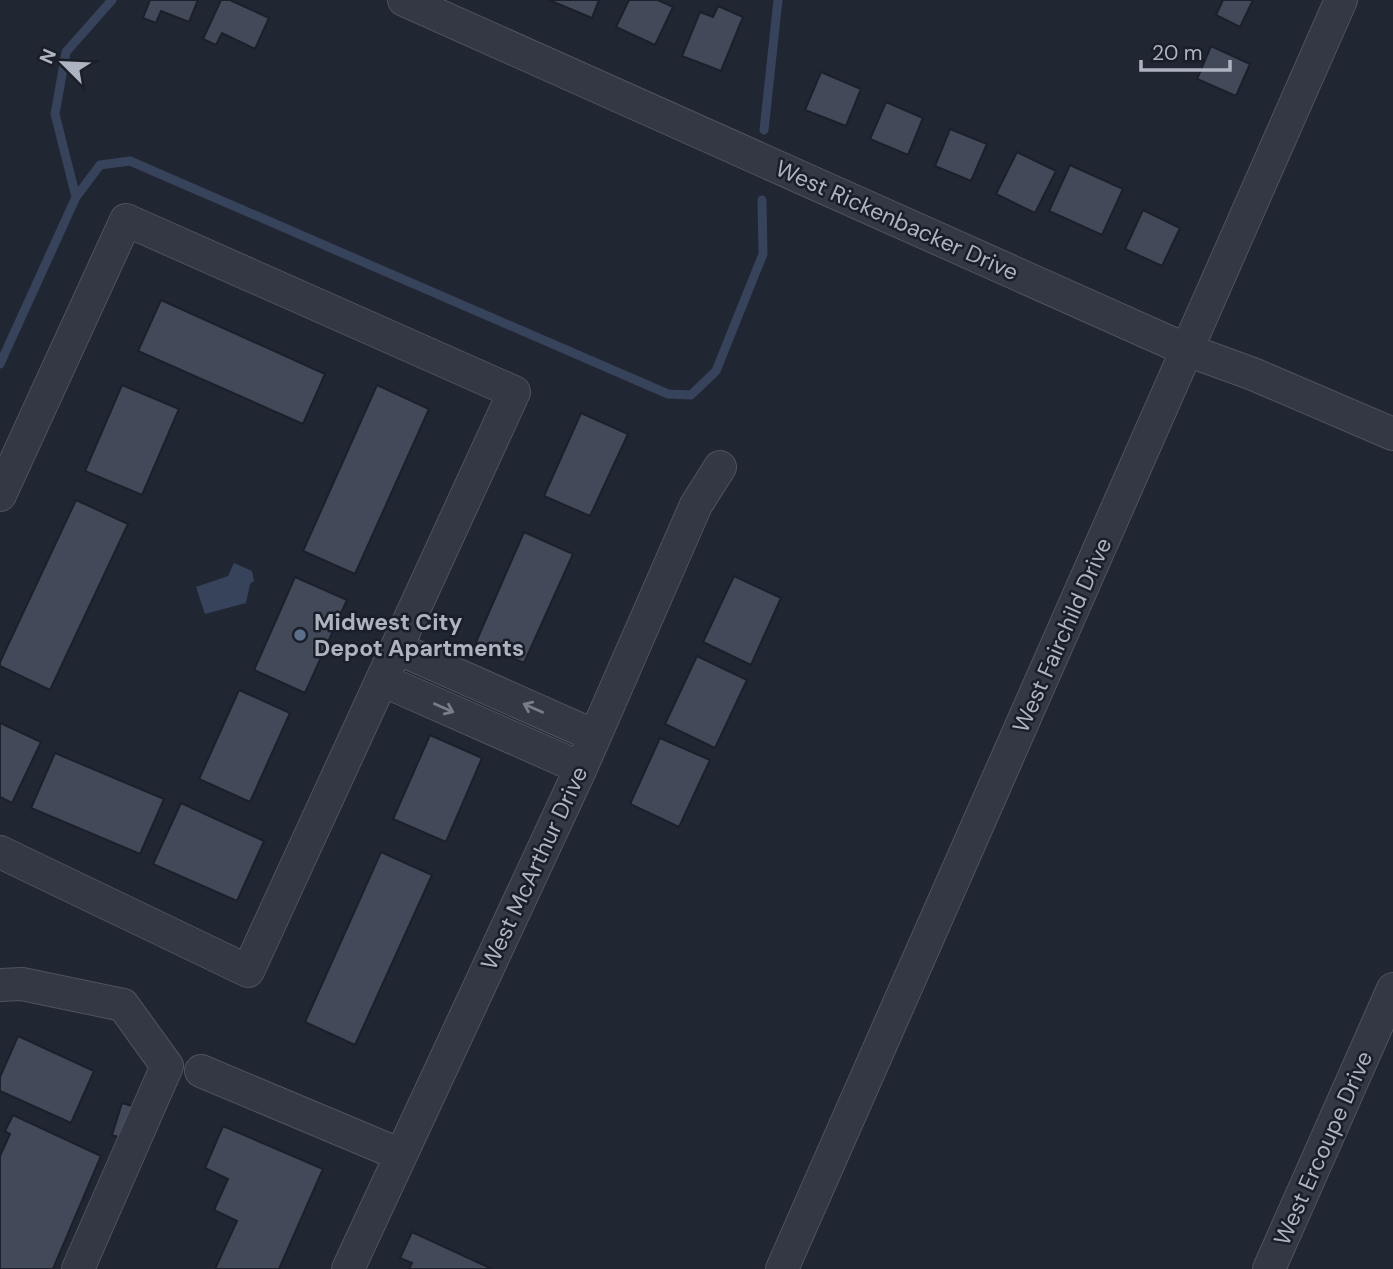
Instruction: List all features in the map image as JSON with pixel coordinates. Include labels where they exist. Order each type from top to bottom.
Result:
[{"type":"street","name":"West Fairchild Drive","points":[[782,1269],[1341,0]]},
{"type":"street","name":"West Rickenbacker Drive","points":[[417,3],[1187,350],[1253,374],[1393,433]]},
{"type":"street","points":[[0,495],[126,220],[514,392],[248,971],[0,852]]},
{"type":"street","name":"West McArthur Drive","points":[[348,1269],[581,768],[696,505],[720,467]]},
{"type":"street","points":[[397,648],[595,736]]},
{"type":"street","points":[[382,680],[581,768]]},
{"type":"street","points":[[0,985],[22,984],[123,1005],[167,1066],[78,1269]]},
{"type":"street","name":"West Ercoupe Drive","points":[[1269,1269],[1393,989]]},
{"type":"street","points":[[201,1070],[401,1155]]},
{"type":"water","points":[[234,563],[252,571],[254,581],[250,584],[246,603],[205,614],[196,587],[228,576]]},
{"type":"building","points":[[150,0],[198,0],[189,22],[161,11],[156,23],[143,18]]},
{"type":"building","points":[[221,0],[230,0],[269,18],[255,49],[222,33],[216,45],[203,39]]},
{"type":"building","points":[[549,0],[599,0],[592,18]]},
{"type":"building","points":[[629,0],[658,0],[673,7],[655,45],[616,27]]},
{"type":"building","points":[[1223,0],[1253,0],[1240,27],[1216,15]]},
{"type":"building","points":[[718,6],[743,17],[721,71],[682,56],[700,12],[713,17]]},
{"type":"building","points":[[1211,46],[1250,64],[1236,96],[1197,79]]},
{"type":"building","points":[[821,72],[861,89],[846,126],[805,110]]},
{"type":"building","points":[[886,102],[923,118],[908,155],[870,139]]},
{"type":"building","points":[[950,129],[987,144],[971,181],[935,166]]},
{"type":"building","points":[[1017,152],[1056,171],[1035,213],[996,194]]},
{"type":"building","points":[[1070,165],[1123,189],[1102,235],[1049,211]]},
{"type":"building","points":[[1143,210],[1180,228],[1162,266],[1125,249]]},
{"type":"building","points":[[161,300],[325,374],[303,424],[138,351]]},
{"type":"building","points":[[122,385],[179,409],[142,495],[85,471]]},
{"type":"building","points":[[377,385],[429,409],[355,574],[303,551]]},
{"type":"building","points":[[581,413],[628,434],[590,516],[544,496]]},
{"type":"building","points":[[76,500],[128,524],[50,690],[0,666],[0,662]]},
{"type":"building","points":[[524,532],[573,554],[524,663],[476,642]]},
{"type":"building","points":[[734,576],[781,598],[751,665],[703,642]]},
{"type":"building","name":"Midwest City Depot Apartments","points":[[295,577],[347,600],[305,693],[254,670]]},
{"type":"building","points":[[697,656],[747,680],[715,748],[665,724]]},
{"type":"building","points":[[239,690],[290,713],[250,802],[199,779]]},
{"type":"building","points":[[0,723],[41,742],[12,803],[0,797]]},
{"type":"building","points":[[430,735],[482,758],[446,842],[393,819]]},
{"type":"building","points":[[660,738],[710,760],[679,827],[630,804]]},
{"type":"building","points":[[55,753],[164,799],[140,854],[31,808]]},
{"type":"building","points":[[181,803],[264,841],[237,901],[153,864]]},
{"type":"building","points":[[381,852],[432,875],[355,1045],[305,1022]]},
{"type":"building","points":[[18,1036],[94,1071],[71,1123],[0,1091],[0,1077]]},
{"type":"building","points":[[122,1103],[141,1109],[130,1141],[112,1135]]},
{"type":"building","points":[[13,1115],[101,1156],[53,1269],[0,1269],[0,1156],[10,1134],[5,1131]]},
{"type":"building","points":[[223,1126],[323,1169],[279,1269],[215,1269],[237,1221],[214,1210],[228,1179],[205,1168]]},
{"type":"building","points":[[412,1232],[492,1269],[409,1269],[412,1263],[400,1258]]},
{"type":"waterway","points":[[76,197],[55,114],[66,52],[112,0]]},
{"type":"waterway","points":[[764,130],[778,0]]},
{"type":"waterway","points":[[0,364],[76,197],[100,165],[130,161],[668,394],[691,395],[716,371],[763,254],[762,200]]},
{"type":"place","name":"Midwest City Depot Apartments","points":[[300,635]]}]
